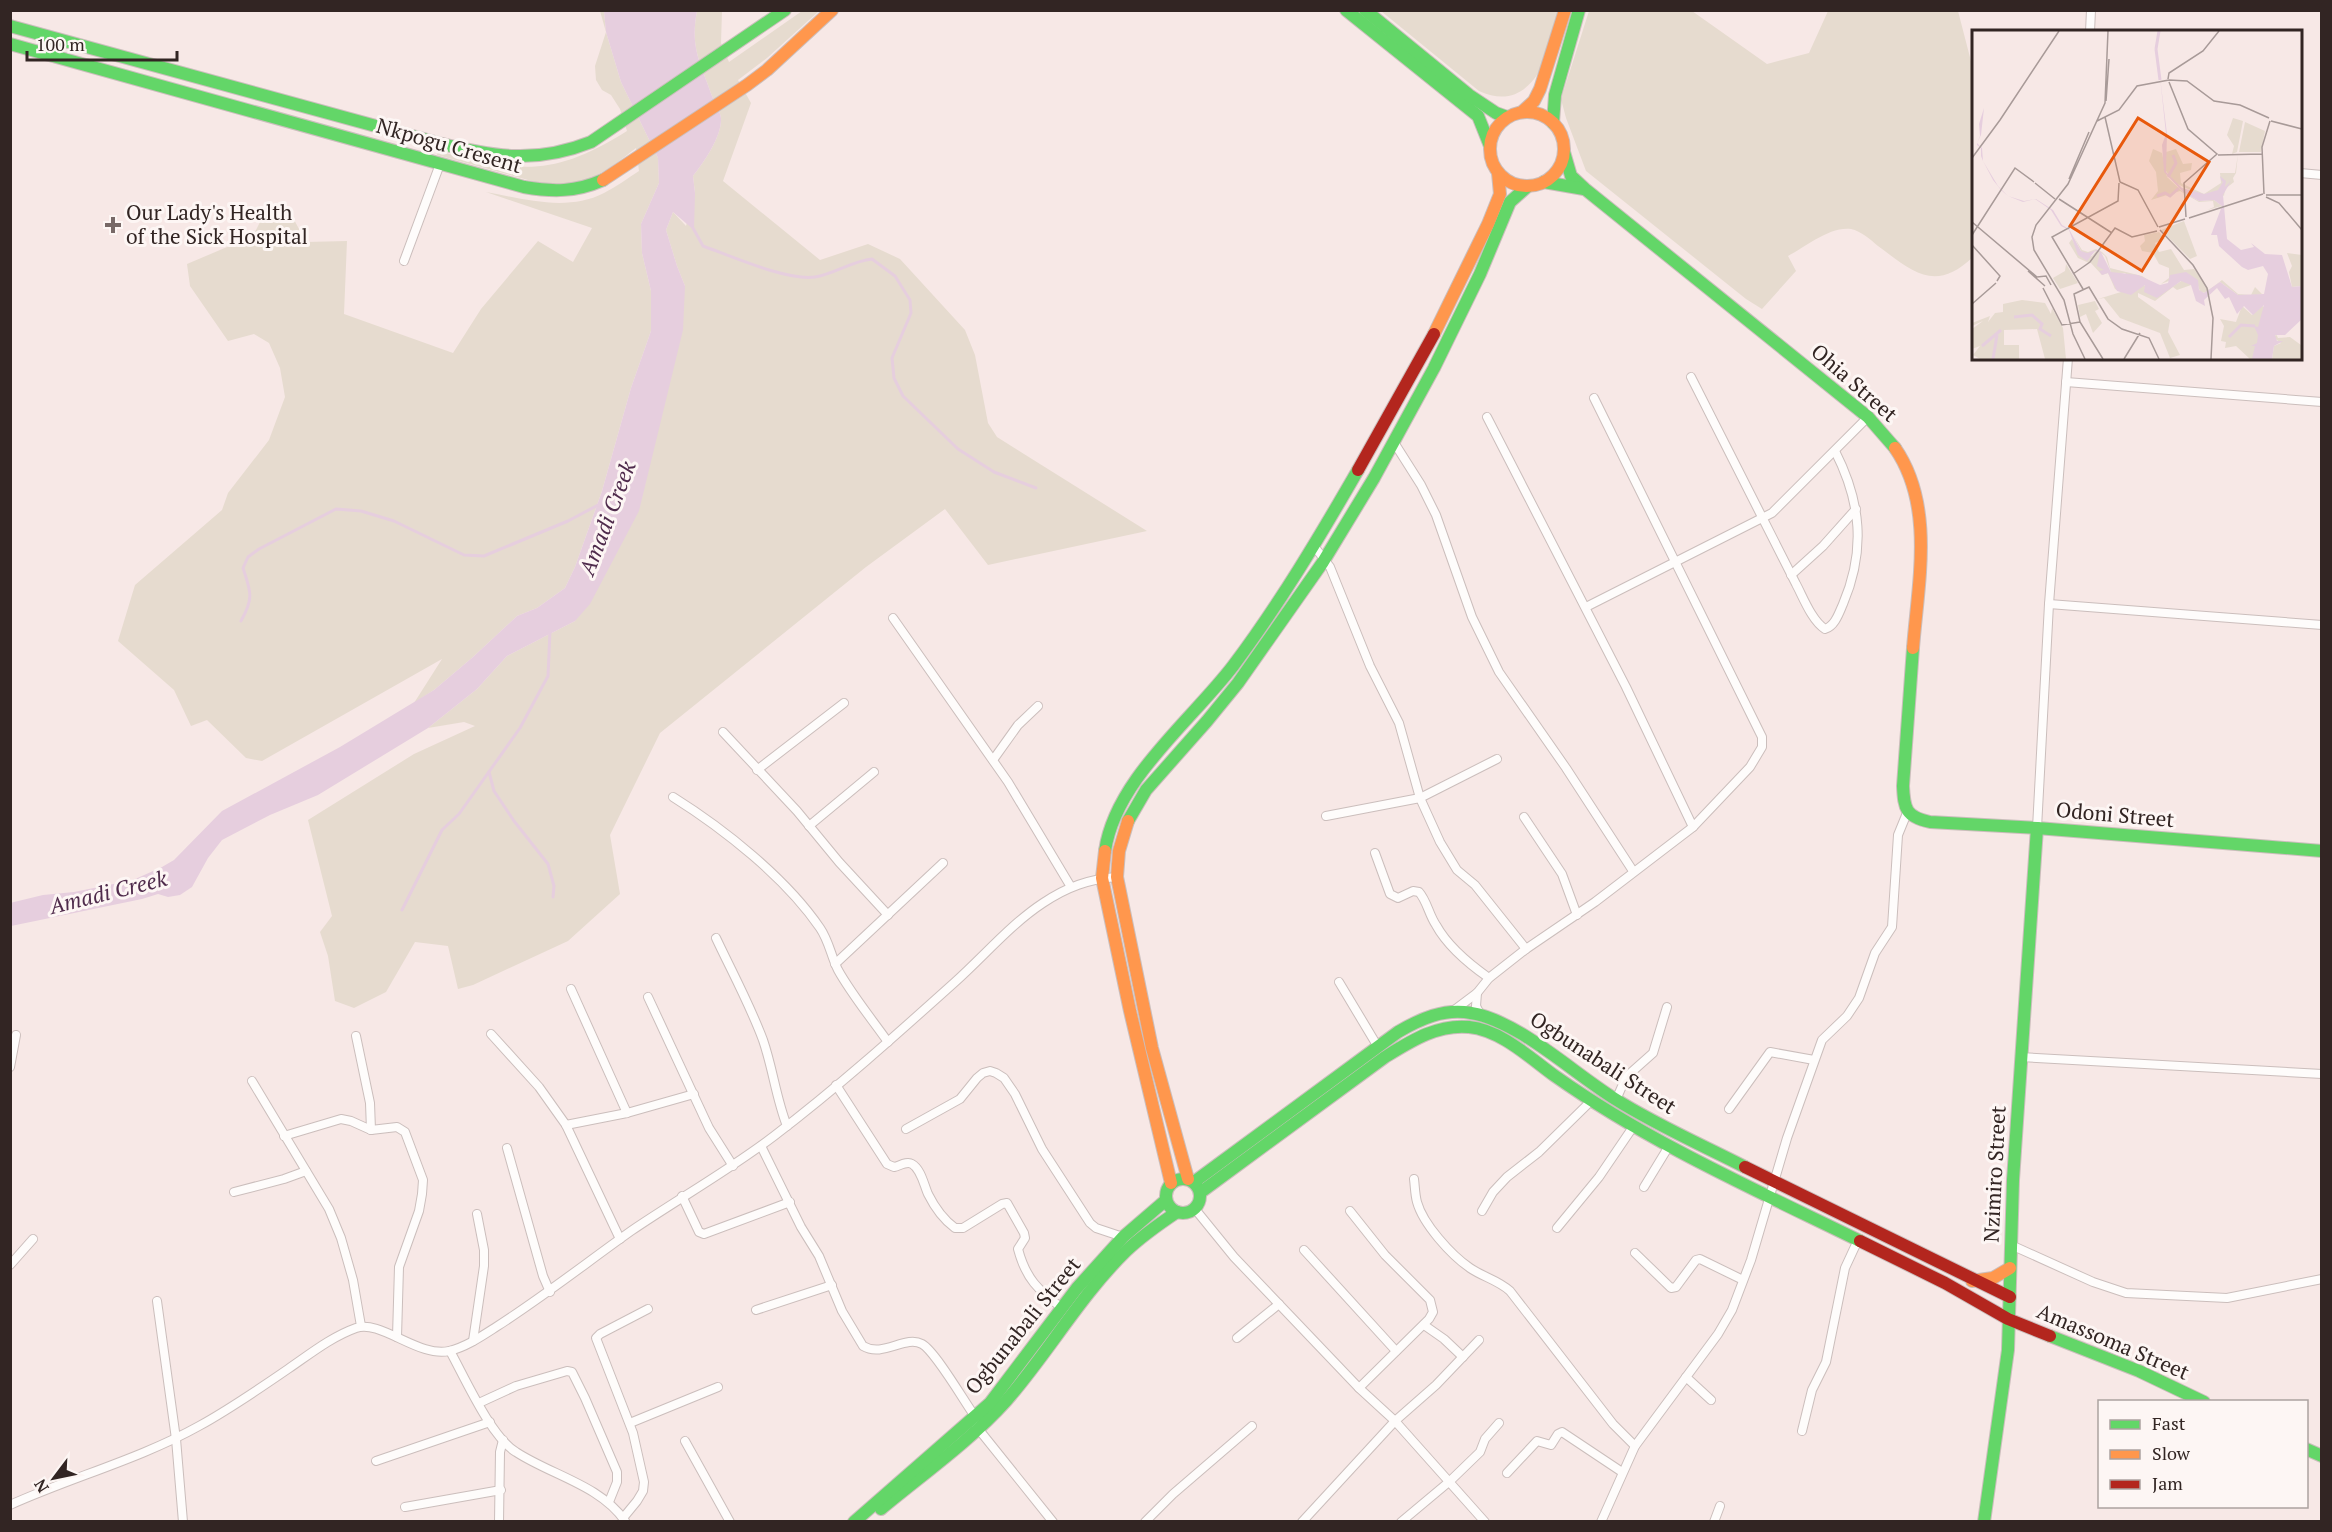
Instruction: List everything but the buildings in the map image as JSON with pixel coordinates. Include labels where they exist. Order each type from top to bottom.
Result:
[{"type":"street","name":"Nkpogu Cresent","points":[[10,26],[488,155],[522,158],[560,154],[599,137],[785,10]]},
{"type":"street","name":"Nkpogu Cresent","points":[[10,45],[549,192],[580,190],[596,185],[615,174],[767,70],[831,10]]},
{"type":"street","points":[[1171,1183],[1130,1011],[1102,878],[1107,831],[1131,785],[1233,666],[1314,546],[1424,355],[1488,224],[1500,194],[1498,172],[1478,116],[1346,10]]},
{"type":"street","points":[[1365,10],[1469,95],[1496,113],[1507,117]]},
{"type":"street","points":[[1522,112],[1534,101],[1540,89],[1565,10]]},
{"type":"street","points":[[1553,123],[1555,95],[1579,10]]},
{"type":"street","points":[[2090,30],[2091,10]]},
{"type":"street","points":[[1490,146],[1495,129],[1507,117],[1522,112],[1537,113],[1553,123],[1561,135],[1564,152],[1562,162],[1556,172],[1544,182]]},
{"type":"street","name":"Ohia Street","points":[[1564,152],[1571,176],[1585,189],[1868,417],[1891,442],[1906,464],[1917,492],[1920,511],[1919,571],[1903,786],[1907,813]]},
{"type":"street","points":[[404,261],[440,164]]},
{"type":"street","points":[[1498,172],[1511,183],[1528,186],[1544,182],[1585,189]]},
{"type":"street","points":[[2302,173],[2322,175]]},
{"type":"street","points":[[1194,1184],[1182,1178],[1171,1183],[1166,1200],[1172,1209],[1177,1212],[1189,1212],[1195,1209],[1201,1198],[1194,1184],[1152,1048],[1117,877],[1118,848],[1130,812],[1143,793],[1206,722],[1254,662],[1326,559],[1395,444],[1438,361],[1510,202],[1528,186]]},
{"type":"street","points":[[1424,355],[1438,361]]},
{"type":"street","points":[[2037,828],[2049,604],[2068,360]]},
{"type":"street","points":[[1691,377],[1791,575],[1822,628],[1825,629],[1830,627],[1843,604],[1855,574],[1858,530],[1853,493],[1835,451]]},
{"type":"street","points":[[2066,381],[2322,402]]},
{"type":"street","points":[[1453,1011],[1477,993],[1490,978],[1526,949],[1577,915],[1693,827],[1750,767],[1763,741],[1594,398]]},
{"type":"street","points":[[1487,417],[1586,607],[1693,827]]},
{"type":"street","points":[[1586,607],[1762,519],[1784,503],[1868,417]]},
{"type":"street","points":[[1395,444],[1421,485],[1436,515],[1472,617],[1499,672],[1634,871]]},
{"type":"street","points":[[1791,575],[1823,546],[1856,509]]},
{"type":"street","points":[[1314,546],[1326,559],[1370,666],[1399,723],[1420,798],[1451,863],[1474,885],[1526,949]]},
{"type":"street","points":[[2049,604],[2322,625]]},
{"type":"street","points":[[893,618],[993,760],[1071,887]]},
{"type":"street","points":[[757,770],[844,703]]},
{"type":"street","points":[[993,760],[1018,725],[1038,706]]},
{"type":"street","points":[[723,732],[888,915]]},
{"type":"street","points":[[1326,816],[1420,798],[1497,759]]},
{"type":"street","points":[[809,826],[874,772]]},
{"type":"street","points":[[673,797],[722,831],[783,884],[819,926],[828,941],[835,964],[888,1042]]},
{"type":"street","points":[[1601,1521],[1635,1446],[1718,1334],[1732,1310],[1751,1260],[1773,1179],[1822,1040],[1847,1016],[1859,998],[1875,953],[1892,927],[1898,835],[1907,813]]},
{"type":"street","name":"Odoni Street","points":[[1907,813],[1917,820],[1930,822],[2037,828],[2322,851]]},
{"type":"street","points":[[1524,817],[1562,874],[1577,915]]},
{"type":"street","name":"Nzimiro Street","points":[[1984,1521],[2008,1350],[2013,1180],[2037,828]]},
{"type":"street","points":[[1375,853],[1390,894],[1398,898],[1413,891],[1419,892],[1444,937],[1469,964],[1490,978]]},
{"type":"street","points":[[835,964],[943,862]]},
{"type":"street","points":[[10,1505],[50,1487],[176,1439],[253,1393],[340,1334],[361,1326],[397,1337],[422,1348],[440,1352],[450,1351],[473,1341],[550,1292],[620,1239],[733,1166],[787,1126],[888,1042],[1030,912],[1087,880],[1117,877]]},
{"type":"street","points":[[716,938],[764,1042],[775,1081],[777,1100],[787,1126]]},
{"type":"street","points":[[1339,982],[1378,1047]]},
{"type":"street","points":[[572,989],[627,1113]]},
{"type":"street","points":[[1477,993],[1476,1006],[1480,1014]]},
{"type":"street","points":[[648,997],[709,1128],[733,1166]]},
{"type":"street","points":[[1616,1100],[1626,1077],[1653,1053],[1667,1007]]},
{"type":"street","name":"Ogbunabali Street","points":[[1194,1184],[1412,1023],[1436,1014],[1453,1011],[1480,1014],[1508,1025],[1616,1100],[1671,1130],[2010,1298]]},
{"type":"street","name":"Ogbunabali Street","points":[[1194,1184],[1411,1041],[1443,1027],[1471,1028],[1502,1038],[1591,1101],[1633,1127],[1963,1292],[2008,1319]]},
{"type":"street","points":[[491,1034],[539,1087],[567,1125],[620,1239]]},
{"type":"street","points":[[10,1067],[16,1035]]},
{"type":"street","points":[[356,1036],[370,1104],[371,1130]]},
{"type":"street","points":[[1729,1109],[1770,1052],[1814,1060]]},
{"type":"street","points":[[2020,1057],[2322,1074]]},
{"type":"street","points":[[906,1129],[960,1099],[983,1073],[990,1071],[996,1073],[1004,1077],[1015,1094],[1042,1149],[1090,1223],[1096,1228],[1123,1237]]},
{"type":"street","points":[[252,1081],[329,1209],[341,1238],[353,1280],[361,1326]]},
{"type":"street","points":[[836,1085],[887,1164],[894,1167],[907,1163],[914,1165],[929,1196],[948,1223],[955,1228],[963,1228],[1007,1203],[1025,1236],[1018,1249],[1025,1270],[1037,1288],[1062,1308]]},
{"type":"street","points":[[567,1125],[627,1113],[694,1094]]},
{"type":"street","points":[[1482,1211],[1493,1192],[1507,1177],[1539,1152],[1591,1101]]},
{"type":"street","points":[[284,1136],[341,1119],[371,1130],[397,1127],[403,1129],[423,1180],[419,1211],[399,1268],[397,1337]]},
{"type":"street","points":[[1557,1228],[1599,1177],[1633,1127]]},
{"type":"street","points":[[760,1146],[832,1285],[842,1311],[864,1346],[877,1350],[914,1342],[925,1346],[978,1429],[1053,1521]]},
{"type":"street","points":[[1644,1187],[1670,1146]]},
{"type":"street","points":[[507,1148],[543,1276],[550,1292]]},
{"type":"street","points":[[234,1192],[306,1171]]},
{"type":"street","points":[[1414,1179],[1419,1207],[1433,1230],[1468,1266],[1501,1282],[1510,1291],[1612,1424],[1635,1446]]},
{"type":"street","points":[[682,1197],[699,1232],[704,1234],[790,1202]]},
{"type":"street","name":"Ogbunabali Street","points":[[854,1521],[990,1403],[1077,1288],[1123,1237],[1166,1200]]},
{"type":"street","points":[[1195,1209],[1234,1257],[1359,1388],[1395,1421],[1485,1521]]},
{"type":"street","points":[[1350,1211],[1385,1256],[1430,1300],[1432,1312],[1424,1325],[1359,1388]]},
{"type":"street","name":"Ogbunabali Street","points":[[867,1521],[978,1429],[1024,1380],[1068,1319],[1098,1283],[1149,1230],[1177,1212]]},
{"type":"street","points":[[473,1341],[484,1266],[484,1250],[477,1214]]},
{"type":"street","points":[[10,1265],[33,1239]]},
{"type":"street","points":[[1802,1431],[1812,1390],[1826,1362],[1845,1268],[1858,1240]]},
{"type":"street","points":[[2011,1245],[2093,1282],[2126,1293],[2228,1298],[2322,1279]]},
{"type":"street","points":[[1304,1250],[1396,1351]]},
{"type":"street","points":[[1635,1253],[1671,1288],[1676,1287],[1696,1260],[1700,1259],[1743,1280]]},
{"type":"street","points":[[1972,1281],[1993,1278],[2010,1269]]},
{"type":"street","points":[[756,1310],[832,1285]]},
{"type":"street","points":[[157,1300],[176,1439],[183,1521]]},
{"type":"street","points":[[1237,1338],[1279,1304]]},
{"type":"street","points":[[450,1351],[490,1422],[514,1452],[609,1502],[624,1520],[638,1501],[644,1482],[630,1424],[597,1338],[600,1334],[648,1309]]},
{"type":"street","name":"Amassoma Street","points":[[2008,1319],[2139,1371],[2202,1400]]},
{"type":"street","points":[[1424,1325],[1462,1357]]},
{"type":"street","points":[[1302,1521],[1395,1421],[1436,1385],[1479,1340]]},
{"type":"street","points":[[479,1403],[516,1386],[567,1371],[572,1372],[617,1472],[617,1482],[609,1502]]},
{"type":"street","points":[[1686,1377],[1711,1400]]},
{"type":"street","points":[[630,1424],[718,1387]]},
{"type":"street","points":[[376,1461],[490,1422]]},
{"type":"street","points":[[1401,1521],[1450,1481],[1480,1452],[1485,1439],[1499,1424]]},
{"type":"street","points":[[1145,1521],[1252,1426]]},
{"type":"street","points":[[1507,1473],[1537,1442],[1551,1444],[1562,1432],[1622,1472]]},
{"type":"street","points":[[499,1521],[500,1452],[503,1440]]},
{"type":"street","points":[[685,1441],[730,1521]]},
{"type":"street","points":[[2308,1449],[2322,1456]]},
{"type":"street","points":[[405,1507],[501,1490]]},
{"type":"street","points":[[1714,1521],[1720,1506]]},
{"type":"shaded area","points":[[600,11],[604,11],[606,32]]},
{"type":"shaded area","points":[[697,11],[722,11],[721,43],[729,62],[802,11],[819,11],[767,58],[738,80],[751,103],[723,181],[820,260],[868,244],[900,259],[965,330],[975,355],[988,423],[997,437],[1147,531],[988,565],[945,509],[866,567],[660,733],[610,835],[620,894],[568,941],[473,985],[458,989],[448,946],[415,942],[386,992],[354,1008],[335,1001],[328,956],[320,932],[332,916],[308,820],[414,754],[475,726],[464,722],[428,728],[477,689],[507,656],[575,621],[685,286],[666,230],[673,212],[686,226],[695,193],[693,176],[712,148],[721,125],[720,112],[697,54],[695,24]]},
{"type":"shaded area","points":[[1381,11],[1562,11],[1552,43],[1537,75],[1527,87],[1514,95],[1498,96],[1479,91]]},
{"type":"shaded area","points":[[1589,11],[1692,11],[1767,64],[1809,53],[1828,11],[1958,11],[1972,65],[1972,258],[1947,274],[1924,275],[1902,264],[1855,230],[1843,229],[1826,234],[1788,256],[1796,271],[1762,309],[1746,299],[1586,171],[1561,99]]},
{"type":"shaded area","points":[[606,32],[621,82],[658,158],[659,183],[641,224],[642,253],[651,291],[651,331],[631,388],[602,491],[575,567],[565,588],[537,608],[517,616],[434,690],[414,703],[442,659],[262,761],[246,758],[207,720],[191,726],[174,690],[118,641],[135,585],[222,510],[228,493],[269,440],[285,397],[280,368],[269,343],[254,334],[228,341],[190,286],[187,264],[253,236],[266,210],[292,216],[306,242],[347,241],[344,314],[453,353],[481,309],[538,241],[573,262],[592,228],[486,192],[545,202],[575,202],[604,193],[639,171],[636,148],[592,178],[568,184],[539,183],[437,155],[438,151],[492,163],[535,167],[556,164],[577,157],[627,131],[620,109],[611,95],[602,90],[596,80],[595,66]]},
{"type":"water","name":"Amadi Creek","points":[[604,11],[697,11],[695,35],[697,54],[719,110],[721,125],[707,156],[693,176],[694,230],[673,212],[666,230],[685,286],[683,330],[639,511],[590,604],[575,621],[507,656],[477,689],[428,728],[318,795],[270,815],[222,840],[208,858],[192,887],[180,895],[168,897],[158,894],[11,926],[10,903],[133,880],[174,860],[222,811],[340,747],[434,690],[517,616],[537,608],[565,588],[575,567],[602,491],[631,388],[651,331],[651,291],[642,253],[641,224],[659,183],[658,158],[621,82],[606,32]]},
{"type":"waterway","points":[[693,228],[703,246],[775,272],[815,277],[872,259],[895,276],[910,300],[911,313],[892,358],[894,378],[903,396],[958,449],[994,472],[1036,488]]},
{"type":"waterway","name":"Amadi Creek","points":[[241,621],[250,595],[243,568],[248,557],[336,509],[361,511],[394,521],[464,555],[484,556],[568,521],[600,504]]},
{"type":"waterway","points":[[402,910],[442,830],[459,814],[520,728],[548,676],[550,631]]},
{"type":"waterway","points":[[489,772],[494,791],[548,864],[554,886],[553,897]]},
{"type":"traffic: fast","points":[[10,26],[438,143],[497,155],[533,156],[571,149],[591,142],[785,10]]},
{"type":"traffic: fast","points":[[1346,10],[1478,116],[1490,146]]},
{"type":"traffic: fast","points":[[1365,10],[1469,95],[1496,113],[1507,117]]},
{"type":"traffic: fast","points":[[1553,123],[1555,95],[1579,10]]},
{"type":"traffic: fast","points":[[10,44],[524,187],[564,190],[583,187],[603,180]]},
{"type":"traffic: fast","points":[[1564,152],[1571,176],[1585,189],[1868,417],[1895,448]]},
{"type":"traffic: fast","points":[[1544,182],[1584,189]]},
{"type":"traffic: fast","points":[[1128,821],[1146,790],[1238,683],[1323,562],[1374,478],[1434,368],[1480,274],[1510,202],[1528,186]]},
{"type":"traffic: fast","points":[[1105,851],[1112,825],[1123,800],[1157,752],[1216,687],[1250,643],[1298,570],[1358,470]]},
{"type":"traffic: fast","points":[[1913,648],[1903,786],[1904,801],[1908,811],[1916,818],[1930,822],[2037,828],[2322,851]]},
{"type":"traffic: fast","points":[[1984,1522],[2008,1350],[2013,1180],[2037,828]]},
{"type":"traffic: fast","points":[[1194,1182],[1398,1032],[1424,1019],[1451,1012],[1471,1013],[1508,1026],[1631,1108],[1745,1167]]},
{"type":"traffic: fast","points":[[1201,1192],[1385,1057],[1435,1031],[1469,1027],[1481,1029],[1504,1039],[1591,1100],[1666,1144],[1860,1241]]},
{"type":"traffic: fast","points":[[1183,1179],[1195,1184],[1200,1196],[1195,1208],[1183,1213],[1171,1208],[1166,1196],[1171,1184],[1183,1179]]},
{"type":"traffic: fast","points":[[854,1522],[990,1403],[1077,1288],[1123,1237],[1166,1200]]},
{"type":"traffic: fast","points":[[881,1509],[992,1416],[1021,1383],[1109,1268],[1138,1240],[1177,1212]]},
{"type":"traffic: fast","points":[[2050,1336],[2139,1371],[2200,1400]]},
{"type":"traffic: fast","points":[[2308,1450],[2322,1456]]},
{"type":"traffic: slow","points":[[603,180],[747,85],[767,70],[832,10]]},
{"type":"traffic: slow","points":[[1522,112],[1534,101],[1540,89],[1565,10]]},
{"type":"traffic: slow","points":[[1520,112],[1534,112],[1548,118],[1558,128],[1564,142],[1564,149],[1564,156],[1558,170],[1548,180],[1534,186],[1520,186],[1506,180],[1496,170],[1490,156],[1490,142],[1496,128],[1506,118],[1520,112]]},
{"type":"traffic: slow","points":[[1434,334],[1488,224],[1500,194],[1498,173]]},
{"type":"traffic: slow","points":[[1895,448],[1907,471],[1920,520],[1920,571],[1913,648]]},
{"type":"traffic: slow","points":[[1128,821],[1119,851],[1117,877],[1152,1048],[1188,1179]]},
{"type":"traffic: slow","points":[[1105,851],[1102,878],[1130,1011],[1171,1183]]},
{"type":"traffic: slow","points":[[1972,1281],[1993,1278],[2010,1268]]},
{"type":"traffic: jam","points":[[1358,470],[1434,334]]},
{"type":"traffic: jam","points":[[1745,1167],[2010,1297]]},
{"type":"traffic: jam","points":[[1860,1241],[1945,1283],[2008,1319],[2050,1336]]},
{"type":"place","name":"Our Lady's Health of the Sick Hospital","points":[[113,225]]}]
